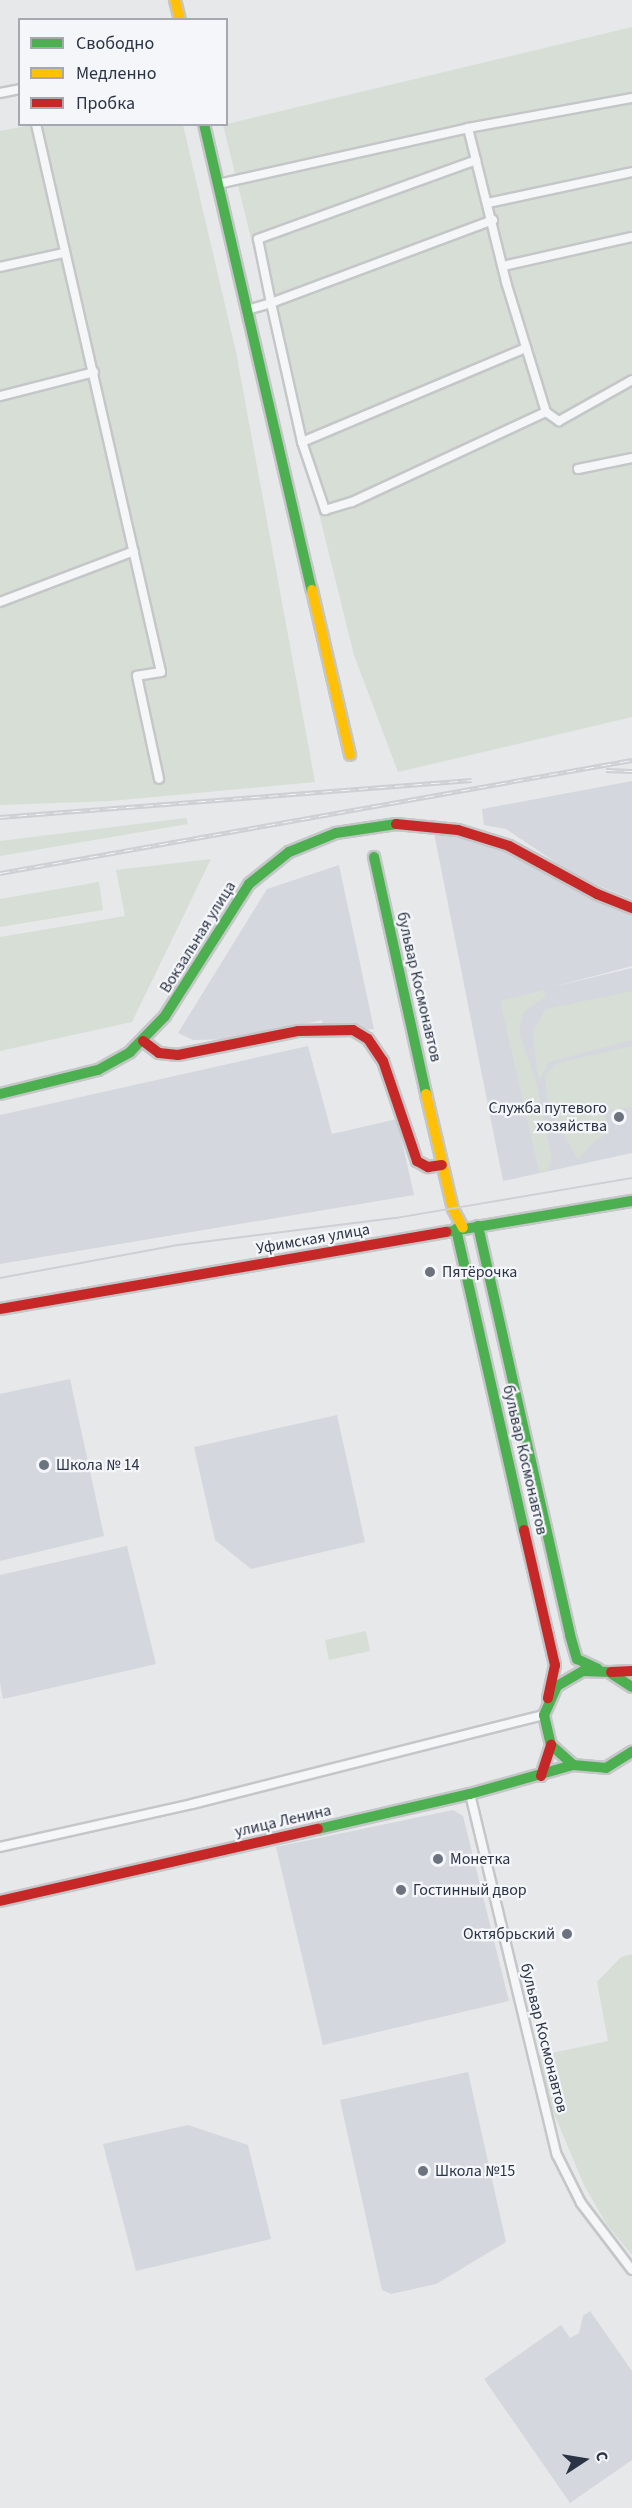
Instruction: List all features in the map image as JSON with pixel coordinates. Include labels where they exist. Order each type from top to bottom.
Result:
[{"type":"main road","points":[[175,0],[180,18]]},
{"type":"main road","points":[[204,126],[350,755]]},
{"type":"main road","name":"Вокзальная улица","points":[[0,1094],[98,1070],[143,1041],[175,1002],[249,885],[289,852],[336,833],[400,823],[468,832],[509,846],[597,894],[632,908]]},
{"type":"main road","name":"бульвар Космонавтов","points":[[374,857],[442,1165],[459,1228],[555,1665],[548,1698]]},
{"type":"main road","points":[[143,1041],[159,1053],[178,1055],[298,1031],[352,1030],[368,1040],[383,1061],[417,1161],[428,1167],[442,1165]]},
{"type":"main road","name":"Уфимская улица","points":[[0,1309],[459,1228],[632,1201]]},
{"type":"main road","name":"бульвар Космонавтов","points":[[477,1226],[570,1635],[577,1659],[598,1669]]},
{"type":"main road","points":[[541,1776],[551,1745],[544,1715],[548,1698],[568,1676],[598,1669],[609,1672],[632,1671]]},
{"type":"main road","points":[[609,1672],[632,1687]]},
{"type":"main road","points":[[551,1745],[573,1765],[606,1768],[632,1752]]},
{"type":"main road","name":"улица Ленина","points":[[0,1901],[470,1794],[541,1776],[573,1765]]},
{"type":"street","points":[[0,93],[18,89]]},
{"type":"street","points":[[218,184],[468,128],[632,98]]},
{"type":"street","points":[[36,126],[63,253],[94,372],[161,672],[137,676],[159,778]]},
{"type":"street","points":[[468,128],[503,266],[546,412],[559,421],[632,380]]},
{"type":"street","points":[[476,160],[258,239],[302,442],[325,510],[352,502],[546,412]]},
{"type":"street","points":[[488,203],[632,172]]},
{"type":"street","points":[[247,310],[493,220]]},
{"type":"street","points":[[503,266],[632,237]]},
{"type":"street","points":[[0,267],[63,253]]},
{"type":"street","points":[[302,442],[526,348]]},
{"type":"street","points":[[0,396],[94,372]]},
{"type":"street","points":[[578,469],[632,458]]},
{"type":"street","points":[[0,602],[134,550]]},
{"type":"street","points":[[0,1847],[192,1804],[544,1715]]},
{"type":"street","name":"бульвар Космонавтов","points":[[470,1794],[557,2156],[581,2203],[632,2270]]},
{"type":"shaded area","points":[[632,27],[632,717],[398,772],[354,655],[223,126],[228,126],[228,124]]},
{"type":"shaded area","points":[[26,126],[183,126],[236,352],[315,782],[110,801],[0,805],[0,131]]},
{"type":"shaded area","points":[[632,781],[632,899],[577,877],[506,829],[484,825],[482,809]]},
{"type":"shaded area","points":[[186,818],[188,824],[0,856],[0,841]]},
{"type":"shaded area","points":[[434,833],[454,835],[509,852],[589,896],[632,914],[632,966],[549,988],[632,968],[632,1153],[503,1181]]},
{"type":"shaded area","points":[[211,859],[132,1022],[0,1051],[0,937],[125,916],[116,870]]},
{"type":"shaded area","points":[[339,865],[374,1029],[324,1032],[322,1020],[234,1039],[193,1040],[178,1033],[267,889]]},
{"type":"shaded area","points":[[99,882],[103,910],[0,927],[0,899]]},
{"type":"shaded area","points":[[544,990],[546,996],[524,1012],[519,1032],[536,1081],[552,1158],[548,1171],[539,1172],[500,1001]]},
{"type":"shaded area","points":[[632,991],[632,1040],[549,1062],[539,1081],[532,1031],[546,1009]]},
{"type":"shaded area","points":[[308,1046],[332,1134],[397,1119],[414,1195],[0,1264],[0,1115]]},
{"type":"shaded area","points":[[632,1046],[632,1107],[604,1111],[609,1133],[595,1141],[578,1160],[548,1107],[545,1075],[557,1063]]},
{"type":"shaded area","name":"Школа № 14","points":[[70,1379],[104,1536],[0,1561],[0,1394]]},
{"type":"shaded area","points":[[337,1415],[365,1542],[251,1569],[215,1540],[194,1447]]},
{"type":"shaded area","points":[[127,1546],[156,1664],[3,1699],[0,1683],[0,1575]]},
{"type":"shaded area","points":[[366,1631],[370,1651],[329,1660],[325,1640]]},
{"type":"shaded area","points":[[453,1810],[463,1816],[509,2001],[323,2045],[276,1847]]},
{"type":"shaded area","points":[[632,1954],[632,2255],[607,2225],[584,2185],[549,2102],[538,2056],[608,2041],[597,1982],[621,1957]]},
{"type":"shaded area","name":"Школа №15","points":[[468,2072],[506,2242],[436,2284],[391,2294],[382,2290],[340,2100]]},
{"type":"shaded area","points":[[188,2125],[248,2145],[271,2239],[136,2271],[103,2144]]},
{"type":"shaded area","points":[[590,2311],[632,2371],[632,2460],[570,2503],[484,2379],[561,2325],[570,2338],[579,2333],[583,2316]]},
{"type":"tram line","points":[[0,1278],[178,1245],[396,1218],[632,1178]]},
{"type":"railway","points":[[0,873],[632,760]]},
{"type":"railway","points":[[606,770],[632,771]]},
{"type":"railway","points":[[0,817],[472,780]]},
{"type":"traffic: fast","points":[[204,126],[312,590]]},
{"type":"traffic: fast","points":[[0,1094],[98,1070],[130,1052],[165,1016],[249,884],[289,852],[336,833],[396,824]]},
{"type":"traffic: fast","points":[[374,857],[426,1094]]},
{"type":"traffic: fast","points":[[446,1232],[632,1201]]},
{"type":"traffic: fast","points":[[478,1226],[570,1635],[577,1659],[598,1669]]},
{"type":"traffic: fast","points":[[456,1229],[524,1530]]},
{"type":"traffic: fast","points":[[632,1687],[609,1672],[583,1671],[557,1686],[544,1715],[551,1745],[573,1765],[606,1768],[632,1752]]},
{"type":"traffic: fast","points":[[318,1829],[470,1794],[573,1765]]},
{"type":"traffic: slow","points":[[175,0],[180,18]]},
{"type":"traffic: slow","points":[[312,590],[350,755]]},
{"type":"traffic: slow","points":[[426,1094],[453,1209],[463,1228]]},
{"type":"traffic: jam","points":[[396,824],[458,830],[509,846],[597,894],[632,908]]},
{"type":"traffic: jam","points":[[143,1041],[159,1053],[178,1055],[298,1031],[353,1030],[368,1039],[383,1061],[417,1161],[428,1167],[442,1165]]},
{"type":"traffic: jam","points":[[0,1309],[446,1232]]},
{"type":"traffic: jam","points":[[524,1530],[555,1665],[548,1698]]},
{"type":"traffic: jam","points":[[611,1672],[632,1671]]},
{"type":"traffic: jam","points":[[541,1776],[551,1745]]},
{"type":"traffic: jam","points":[[0,1901],[318,1829]]},
{"type":"place","name":"Служба путевого хозяйства","points":[[619,1117]]},
{"type":"place","name":"Пятёрочка","points":[[430,1272]]},
{"type":"place","name":"Школа № 14","points":[[44,1465]]},
{"type":"place","name":"Монетка","points":[[438,1859]]},
{"type":"place","name":"Гостинный двор","points":[[401,1890]]},
{"type":"place","name":"Октябрьский","points":[[567,1934]]},
{"type":"place","name":"Школа №15","points":[[423,2171]]}]
